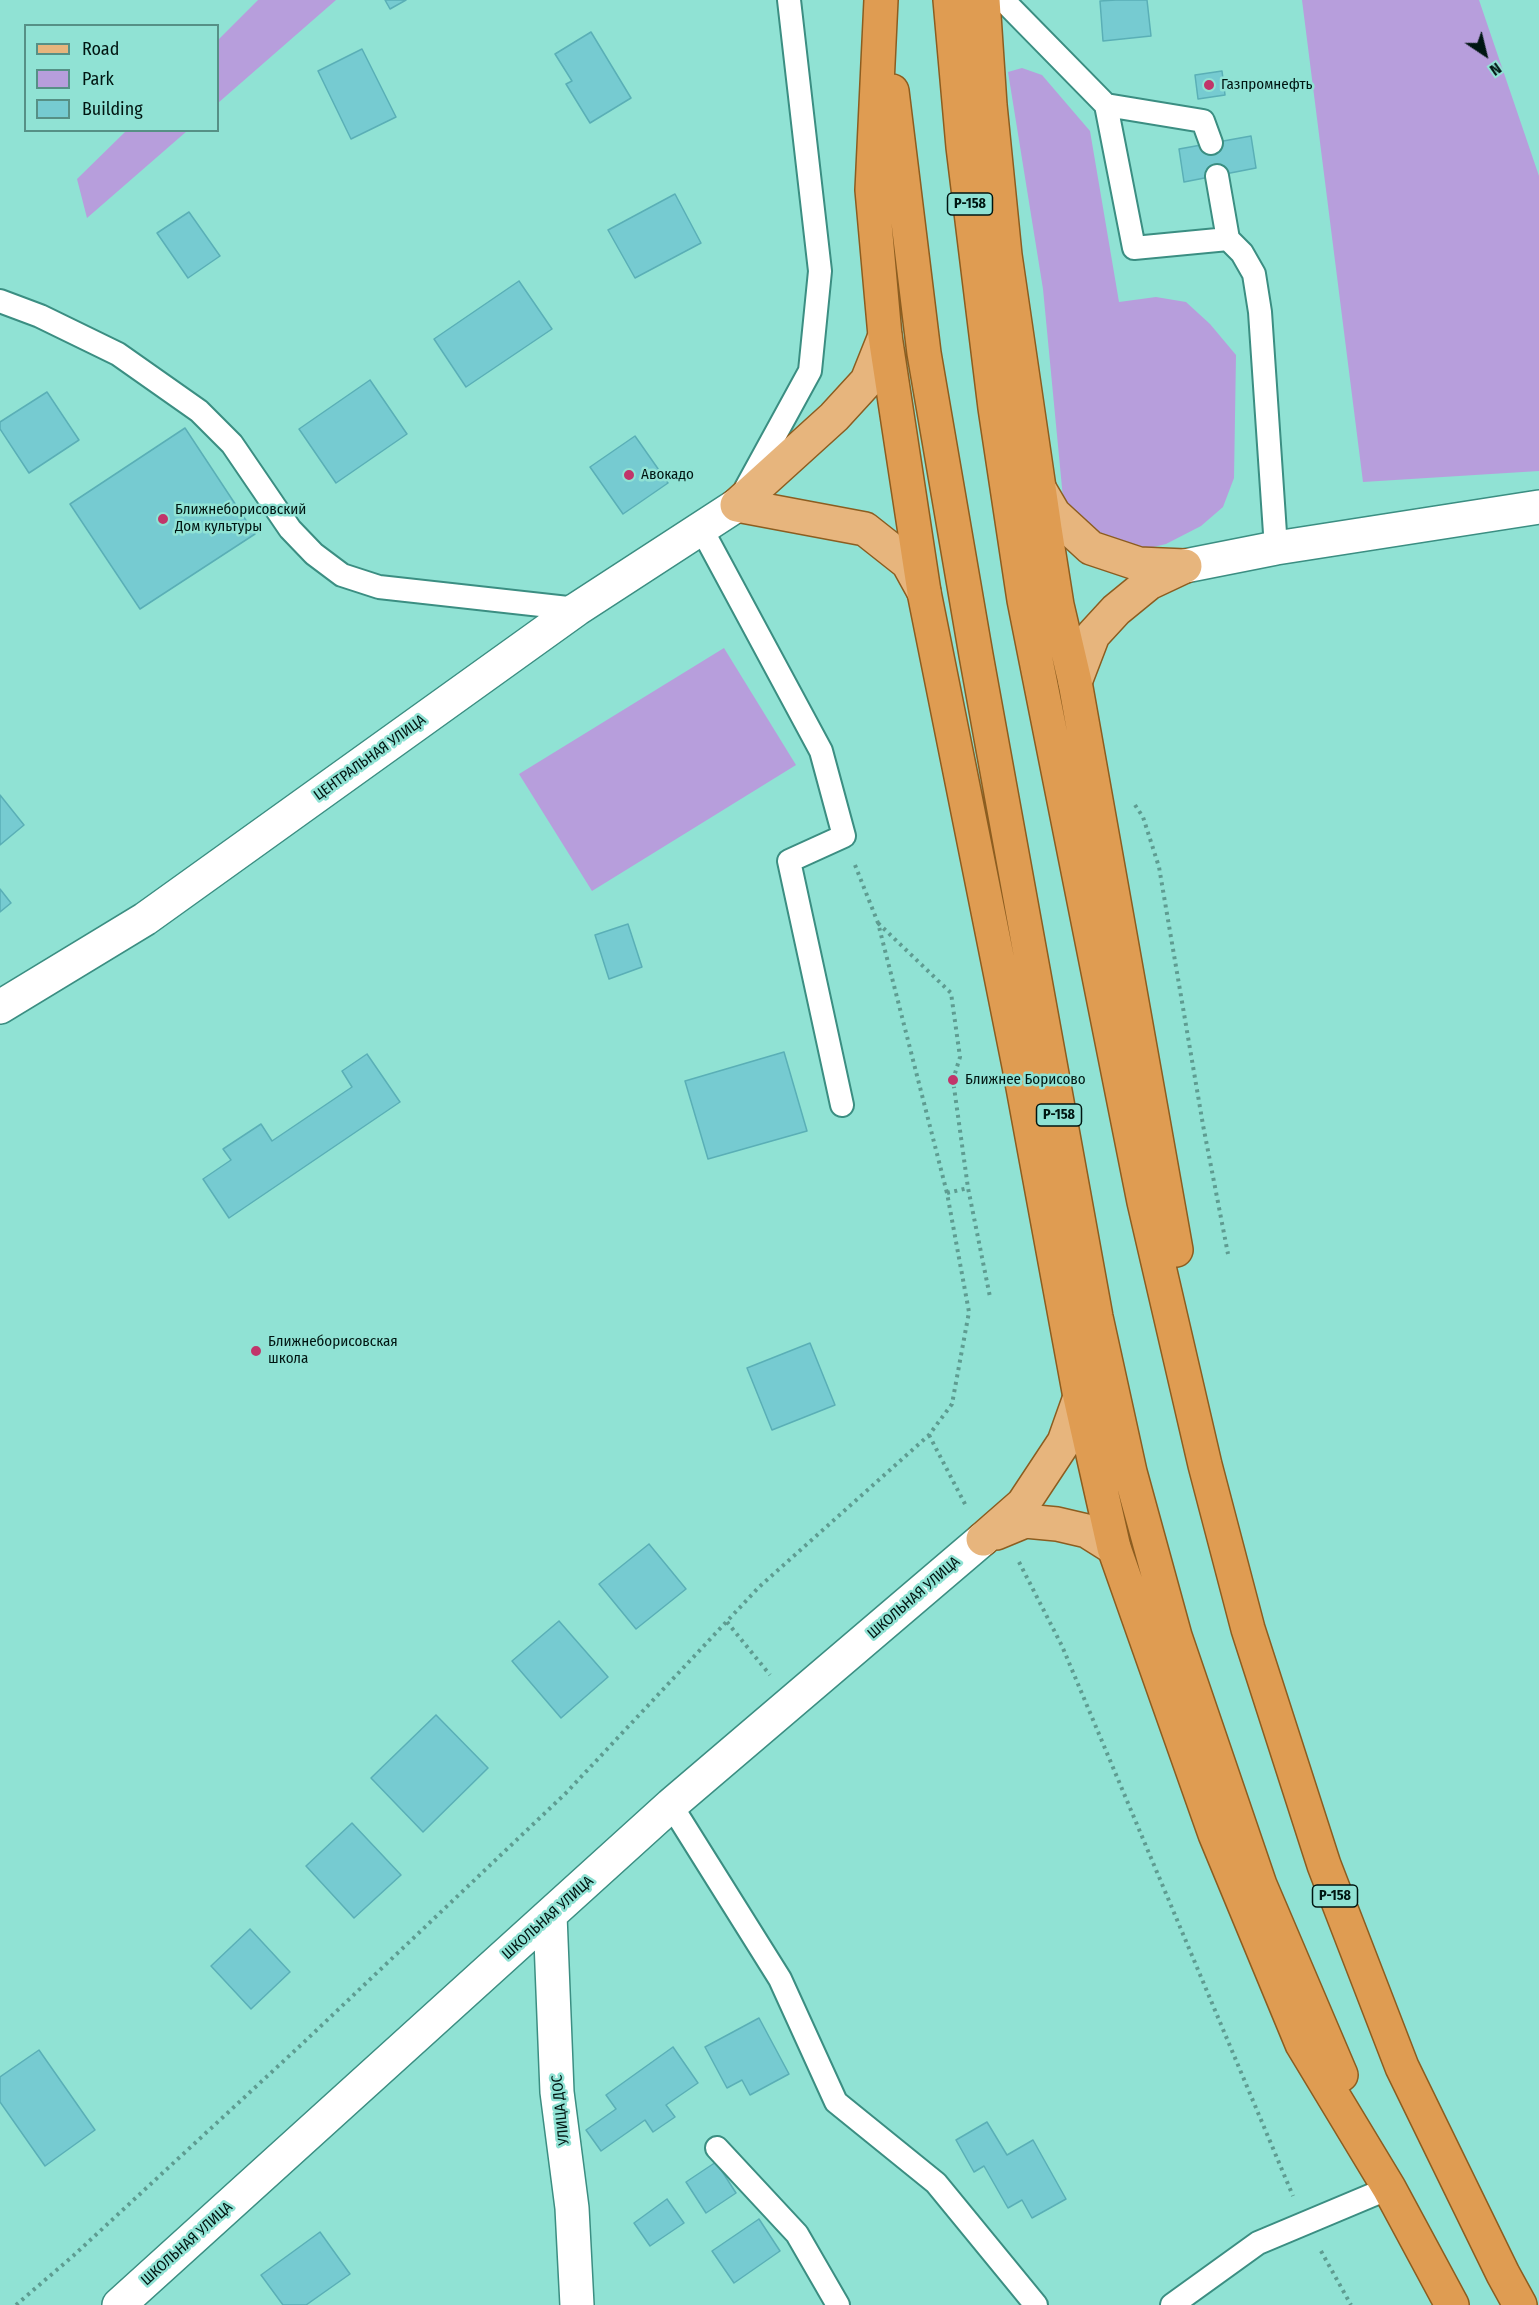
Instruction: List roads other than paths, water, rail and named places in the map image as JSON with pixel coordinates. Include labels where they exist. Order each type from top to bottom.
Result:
[{"type":"highway","name":"Р-158","points":[[950,0],[966,171],[995,408],[1024,600],[1144,1202],[1205,1466],[1248,1629],[1324,1865],[1402,2067],[1520,2305]]},
{"type":"highway","points":[[983,0],[990,105],[1005,255],[1057,605],[1075,682],[1187,1310],[1205,1466]]},
{"type":"highway","name":"Р-158","points":[[881,1],[924,353],[976,655],[1096,1317],[1130,1472],[1175,1636],[1260,1885],[1389,2188],[1452,2305]]},
{"type":"highway","points":[[881,1],[872,190],[885,336],[924,592],[1019,1066],[1080,1397],[1114,1548],[1215,1834],[1302,2044],[1389,2188]]},
{"type":"main road","points":[[736,505],[834,417],[867,381],[885,336]]},
{"type":"main road","points":[[1040,490],[1054,514],[1091,548],[1139,564],[1185,566]]},
{"type":"main road","points":[[736,505],[865,529],[908,563],[924,592]]},
{"type":"main road","points":[[1075,682],[1094,635],[1116,610],[1149,583],[1185,566]]},
{"type":"main road","points":[[983,1539],[1023,1504],[1064,1442],[1080,1397]]},
{"type":"main road","points":[[983,1539],[1025,1521],[1057,1524],[1087,1531],[1114,1548]]},
{"type":"street","name":"ЦЕНТРАЛЬНАЯ УЛИЦА","points":[[0,1007],[145,919],[578,609],[736,505]]},
{"type":"street","points":[[1185,566],[1276,548],[1539,507]]},
{"type":"street","name":"ШКОЛЬНАЯ УЛИЦА","points":[[119,2305],[671,1805],[983,1539]]},
{"type":"street","name":"УЛИЦА ДОС","points":[[550,1915],[557,2092],[572,2208],[577,2305]]},
{"type":"lane","points":[[736,505],[810,371],[812,360],[820,271],[789,0]]},
{"type":"lane","points":[[1003,0],[1106,105],[1134,248],[1228,239]]},
{"type":"lane","points":[[1106,105],[1203,121],[1212,143]]},
{"type":"lane","points":[[1217,176],[1228,239],[1242,253],[1254,274],[1276,548]]},
{"type":"lane","points":[[0,301],[40,316],[118,354],[199,411],[232,444],[290,529],[314,554],[342,575],[379,587],[578,609]]},
{"type":"lane","points":[[701,528],[820,751],[844,836],[789,861],[842,1105]]},
{"type":"lane","points":[[671,1805],[780,1979],[836,2102],[936,2183],[1036,2305]]},
{"type":"lane","points":[[717,2148],[797,2234],[838,2305]]},
{"type":"lane","points":[[1172,2305],[1258,2243],[1389,2188]]},
{"type":"place","name":"Газпромнефть","points":[[1209,85]]},
{"type":"place","name":"Авокадо","points":[[629,475]]},
{"type":"place","name":"Ближнеборисовский Дом культуры","points":[[163,519]]},
{"type":"place","name":"Ближнее Борисово","points":[[953,1080]]},
{"type":"place","name":"Ближнеборисовская школа","points":[[256,1351]]}]
